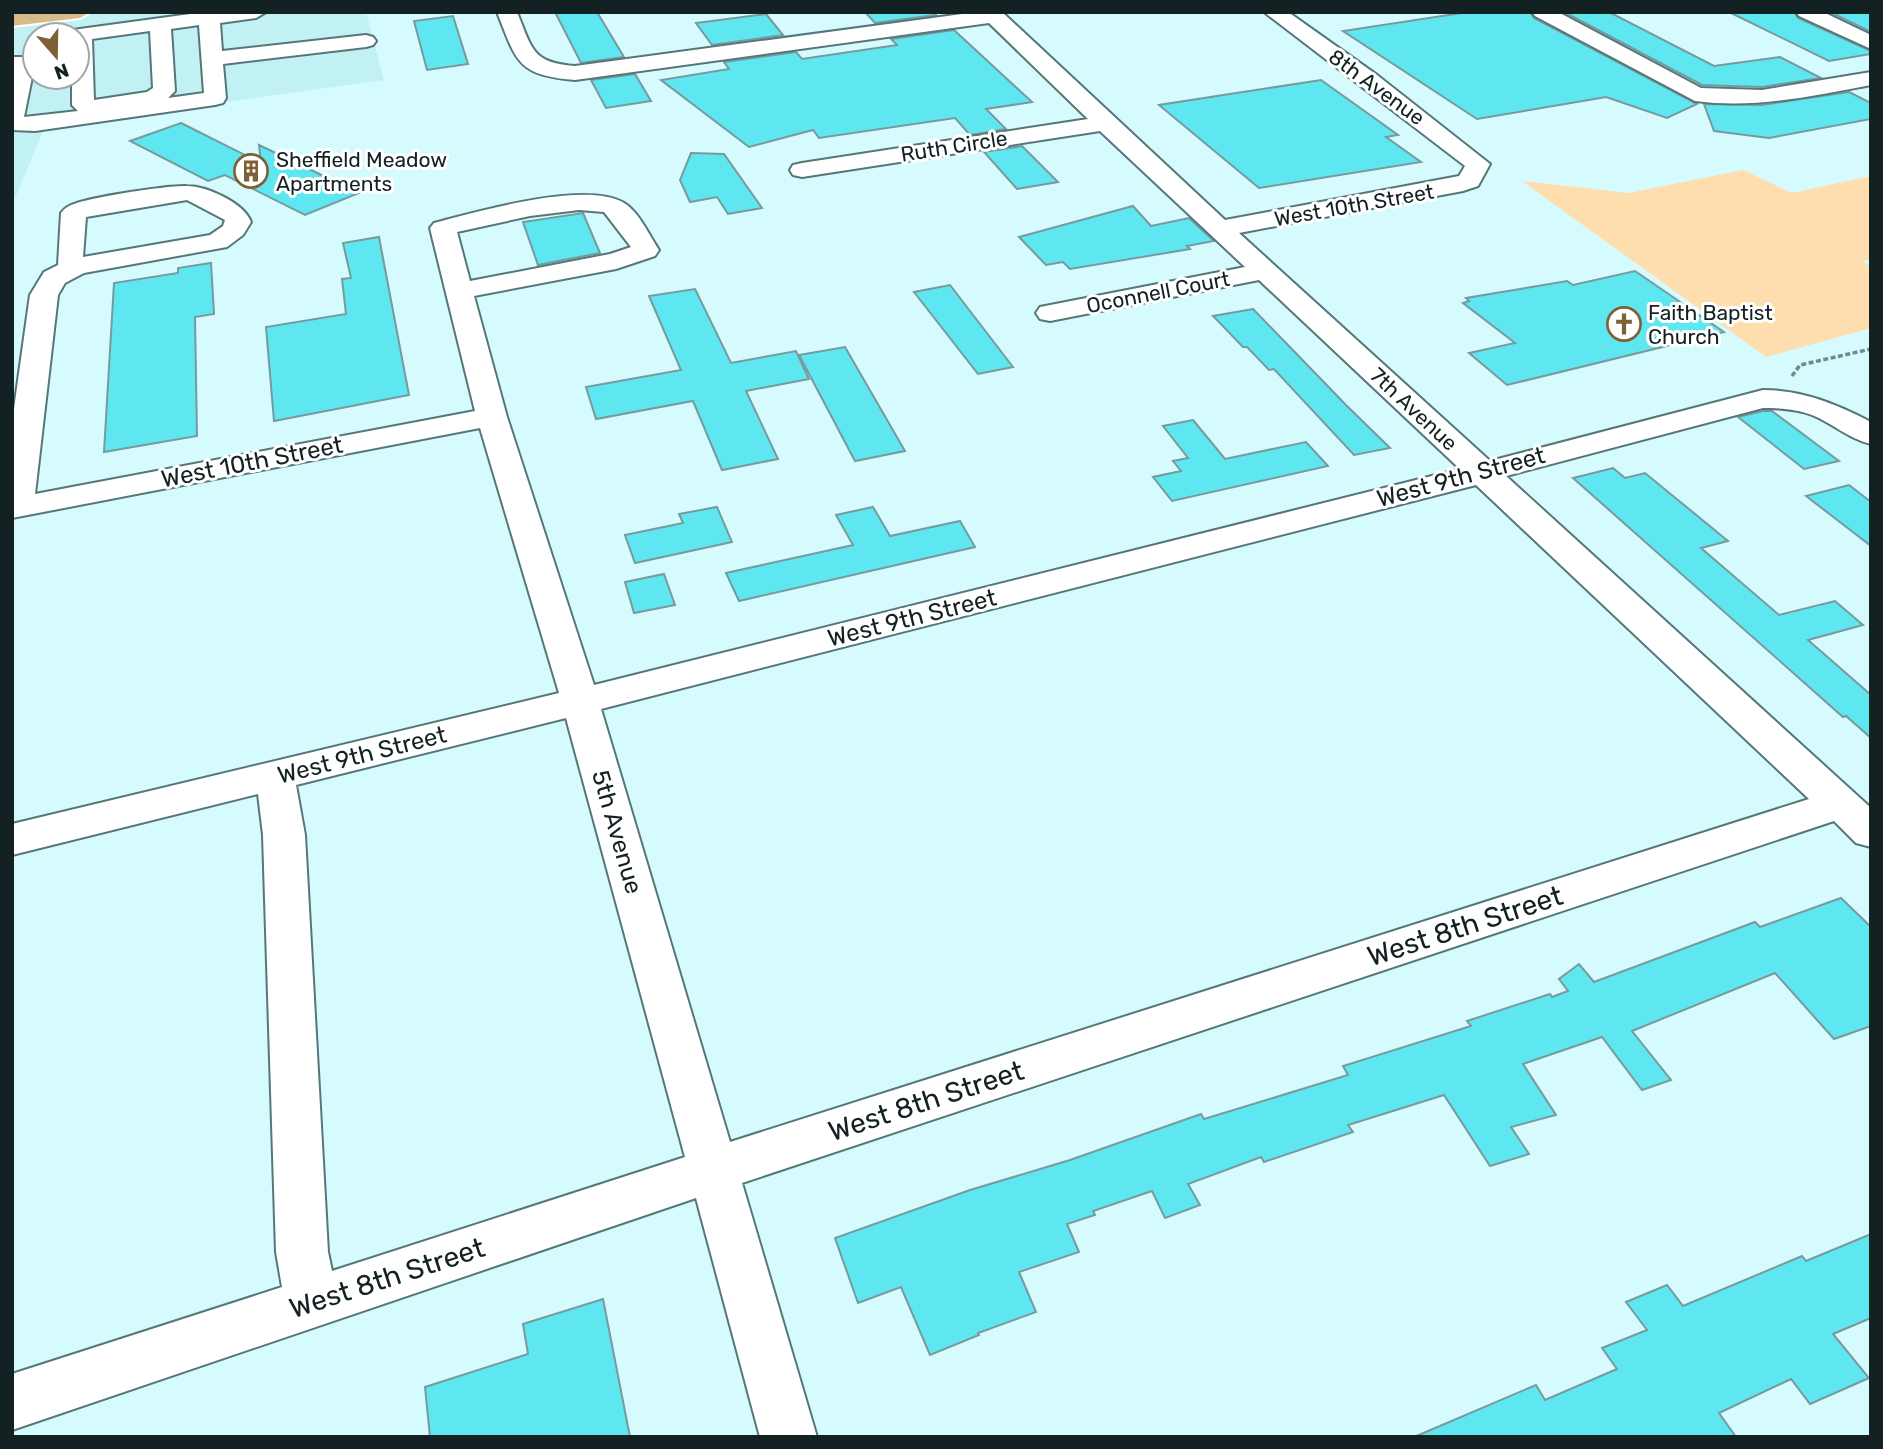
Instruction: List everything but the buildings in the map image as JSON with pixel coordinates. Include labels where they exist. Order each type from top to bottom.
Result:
[{"type":"street","points":[[91,36],[256,12]]},
{"type":"street","points":[[506,12],[529,63],[536,69],[575,73],[992,14]]},
{"type":"street","name":"8th Avenue","points":[[1275,12],[1478,164]]},
{"type":"street","points":[[1542,12],[1685,91],[1723,100],[1759,99],[1871,78]]},
{"type":"street","points":[[1806,12],[1871,43]]},
{"type":"street","name":"7th Avenue","points":[[992,14],[1105,123],[1856,818]]},
{"type":"street","points":[[21,74],[12,123],[35,124],[215,99],[209,18]]},
{"type":"street","points":[[82,91],[83,106],[153,98],[164,90],[160,24]]},
{"type":"street","points":[[210,59],[366,41]]},
{"type":"street","name":"Ruth Circle","points":[[802,170],[1105,123]]},
{"type":"street","name":"West 10th Street","points":[[1220,229],[1454,186],[1469,181],[1478,164]]},
{"type":"street","points":[[15,507],[44,295],[54,278],[72,268],[218,241],[234,230],[238,222],[236,216],[201,196],[187,193],[85,208],[74,213],[70,259],[72,268]]},
{"type":"street","name":"5th Avenue","points":[[460,291],[525,276],[616,261],[646,250],[616,208],[600,203],[560,205],[443,228],[492,417],[580,701],[789,1437]]},
{"type":"street","name":"Oconnell Court","points":[[1050,313],[1265,271]]},
{"type":"street","name":"West 9th Street","points":[[12,840],[580,701],[1483,473],[1729,406],[1763,400],[1801,403]]},
{"type":"street","points":[[1801,403],[1871,435]]},
{"type":"street","name":"West 10th Street","points":[[15,507],[492,417]]},
{"type":"street","points":[[275,776],[284,835],[302,1252],[312,1303]]},
{"type":"street","name":"West 8th Street","points":[[12,1402],[713,1170],[1856,818]]},
{"type":"path","points":[[1801,403],[1792,374],[1800,365],[1871,349]]},
{"type":"shaded area","points":[[12,12],[366,12],[384,80],[45,127],[12,205]]},
{"type":"shaded area","points":[[1743,170],[1792,193],[1871,176],[1871,259],[1862,261],[1871,267],[1871,328],[1766,357],[1522,181],[1629,193]]},
{"type":"place","name":"Sheffield Meadow Apartments","points":[[251,171]]},
{"type":"place","name":"Faith Baptist Church","points":[[1624,324]]}]
